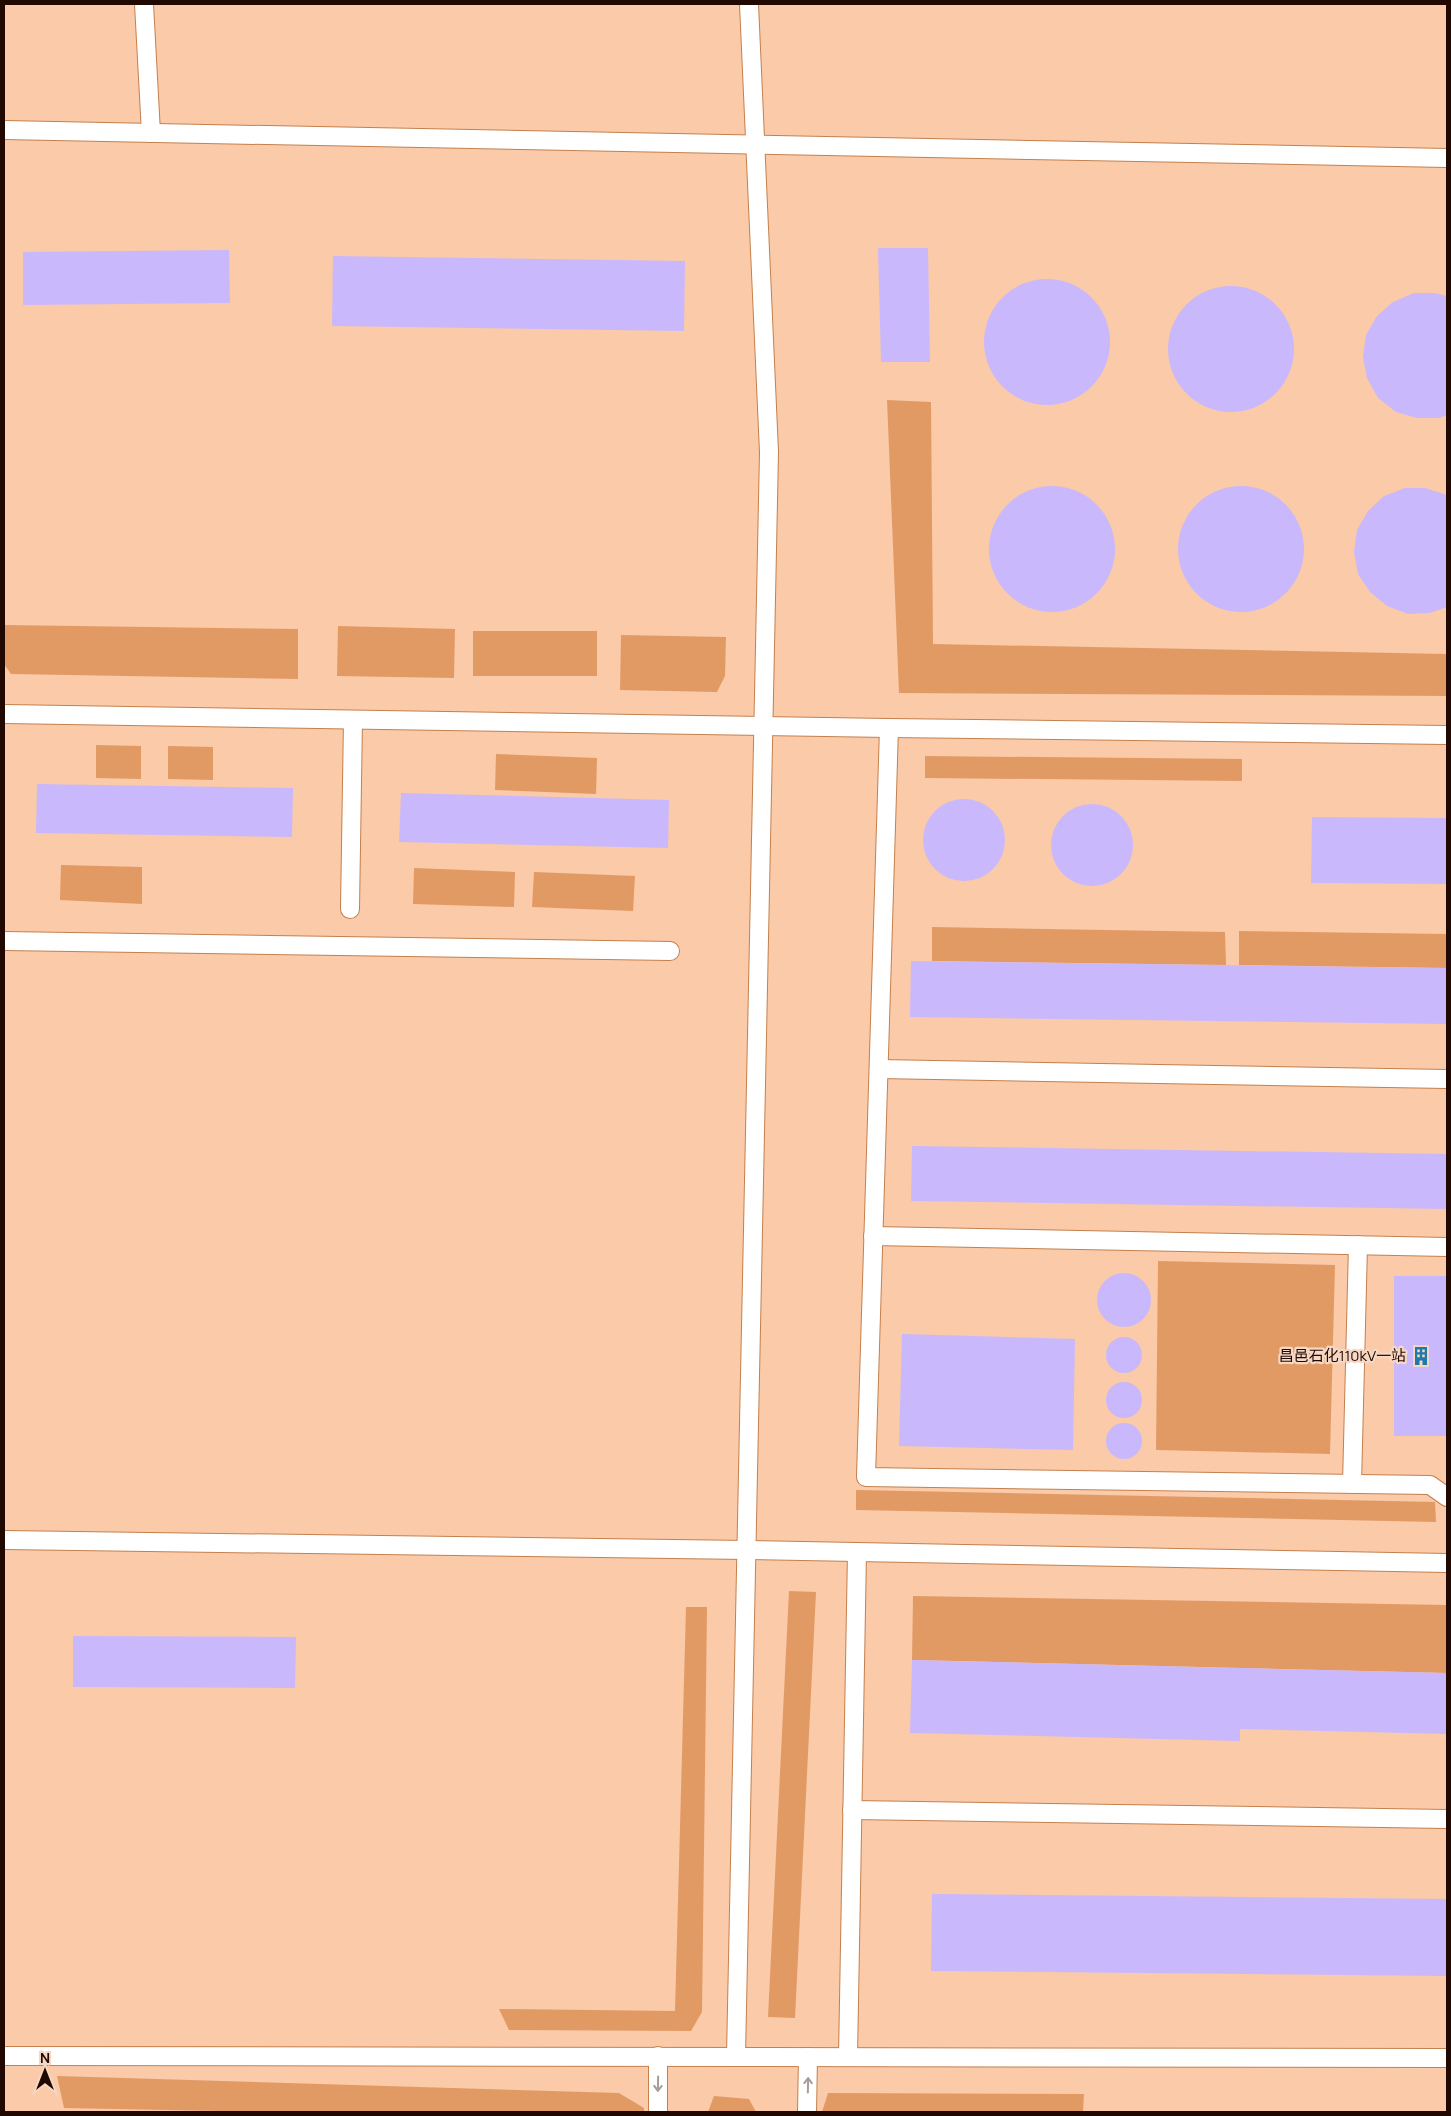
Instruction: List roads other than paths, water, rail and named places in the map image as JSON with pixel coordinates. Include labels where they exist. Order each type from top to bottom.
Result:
[{"type":"lane","points":[[144,4],[151,133]]},
{"type":"lane","points":[[736,2056],[769,452],[749,4]]},
{"type":"lane","points":[[4,130],[1447,158]]},
{"type":"lane","points":[[4,714],[763,727],[1447,735]]},
{"type":"lane","points":[[350,909],[353,720]]},
{"type":"lane","points":[[889,728],[866,1477],[1430,1486],[1447,1497]]},
{"type":"lane","points":[[4,941],[670,951]]},
{"type":"lane","points":[[879,1069],[1447,1079]]},
{"type":"lane","points":[[873,1236],[1447,1247]]},
{"type":"lane","points":[[1352,1484],[1358,1245]]},
{"type":"lane","points":[[4,1540],[747,1550],[1447,1563]]},
{"type":"lane","points":[[848,2057],[857,1552]]},
{"type":"lane","points":[[852,1810],[1447,1819]]},
{"type":"lane","points":[[4,2056],[1447,2058]]},
{"type":"lane","points":[[658,2056],[658,2112]]},
{"type":"lane","points":[[807,2112],[808,2057]]},
{"type":"place","name":"昌邑石化110kV一站","points":[[1421,1356]]}]
